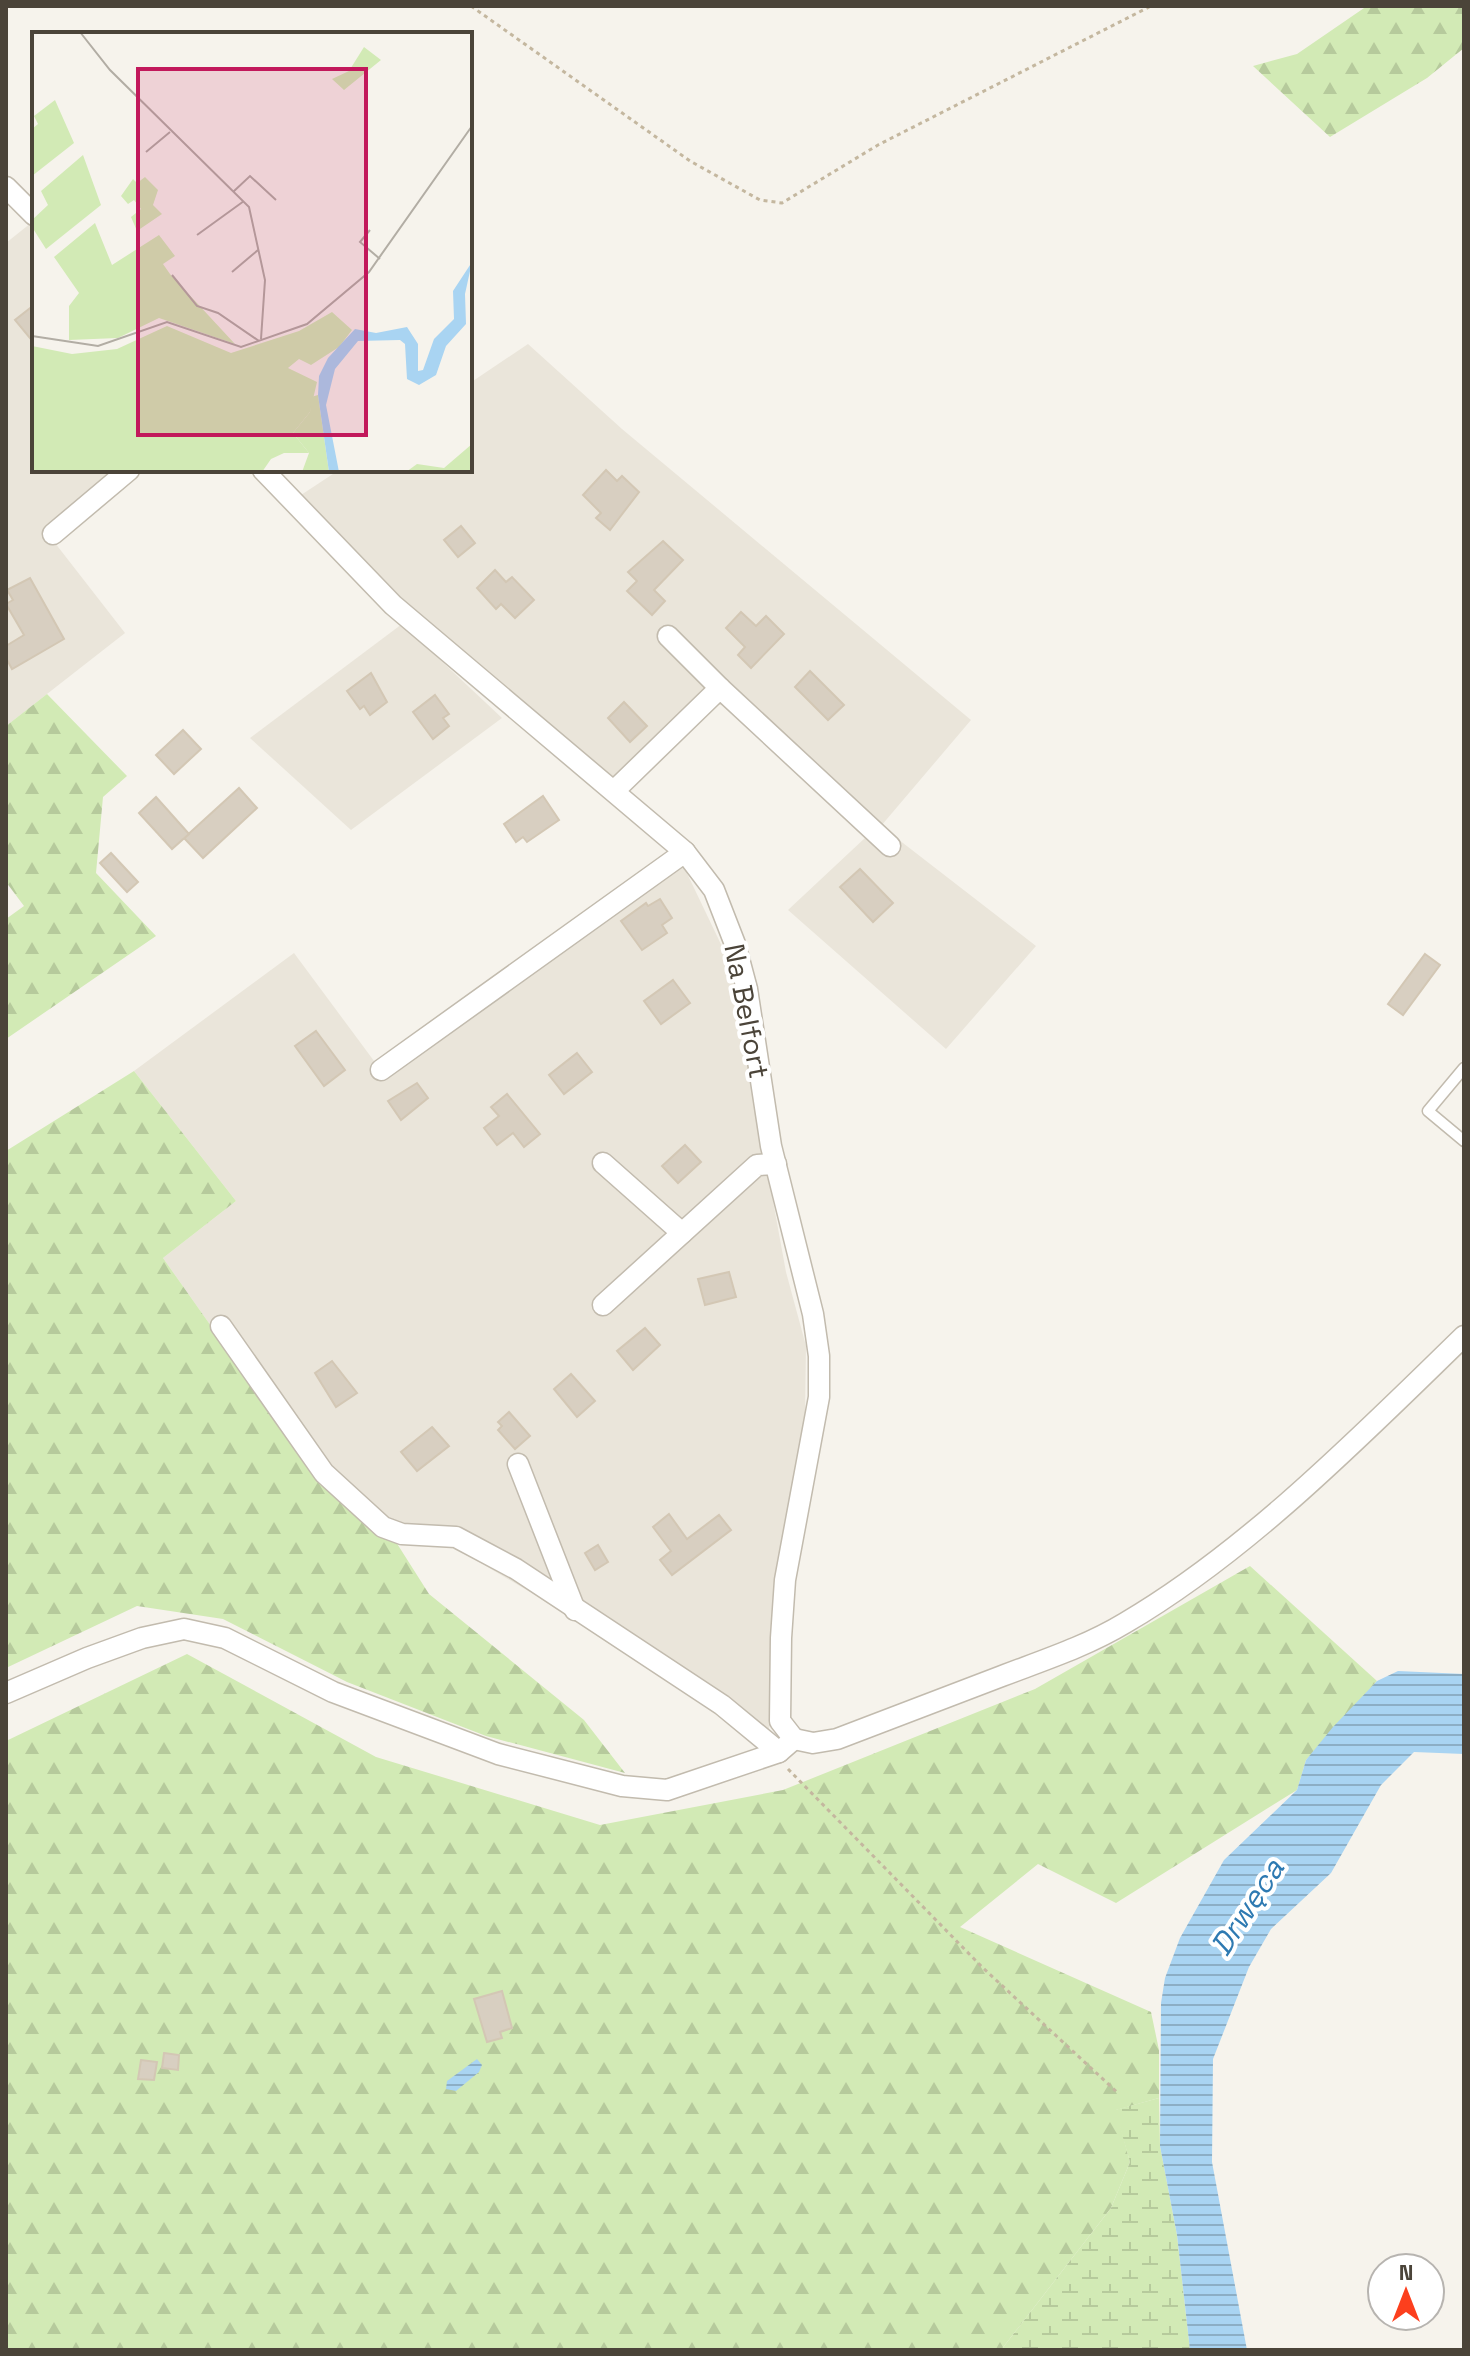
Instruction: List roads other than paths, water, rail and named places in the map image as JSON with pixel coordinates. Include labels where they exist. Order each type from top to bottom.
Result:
[{"type":"street","points":[[6,187],[32,213]]},
{"type":"street","points":[[53,534],[127,472]]},
{"type":"street","name":"Na Belfort","points":[[265,472],[393,605],[685,852],[714,890],[735,944],[747,989],[776,1164],[813,1314],[819,1356],[819,1397],[785,1580],[780,1721],[786,1746]]},
{"type":"street","points":[[668,636],[890,846]]},
{"type":"street","points":[[614,791],[720,688]]},
{"type":"street","points":[[381,1070],[685,852]]},
{"type":"street","points":[[603,1163],[682,1233]]},
{"type":"street","points":[[603,1305],[757,1165],[776,1164]]},
{"type":"street","points":[[221,1326],[324,1473],[383,1527],[402,1534],[456,1537],[516,1569],[786,1746]]},
{"type":"street","points":[[6,1693],[115,1648],[184,1629],[225,1638],[333,1692],[498,1754],[622,1786],[667,1790],[786,1746],[837,1739],[1059,1655],[1124,1624],[1216,1559],[1288,1500],[1365,1432],[1464,1336]]},
{"type":"street","points":[[518,1464],[575,1610]]},
{"type":"lane","points":[[1464,1068],[1428,1111],[1464,1141]]},
{"type":"water","name":"Drwęca","points":[[1398,1671],[1464,1674],[1464,1754],[1414,1752],[1381,1785],[1331,1873],[1271,1929],[1249,1967],[1213,2059],[1212,2162],[1247,2350],[1190,2350],[1177,2235],[1160,2146],[1161,2003],[1165,1978],[1180,1938],[1224,1860],[1297,1790],[1306,1760],[1333,1727],[1377,1681]]},
{"type":"water","points":[[477,2059],[482,2065],[479,2072],[456,2091],[446,2089],[447,2081]]}]
